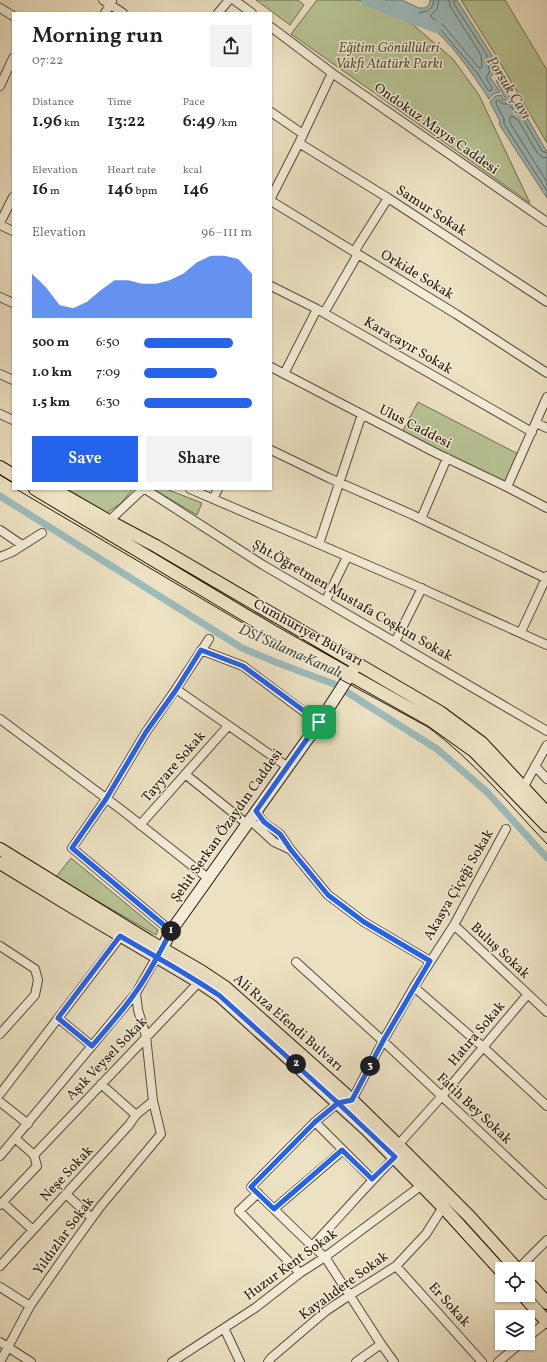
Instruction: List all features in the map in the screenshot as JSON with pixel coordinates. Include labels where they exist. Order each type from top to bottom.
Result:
[{"type":"main road","points":[[0,458],[12,465]]},
{"type":"main road","points":[[0,468],[12,475]]},
{"type":"main road","name":"Cumhuriyet Bulvarı","points":[[37,490],[272,631],[354,669],[440,712],[482,743],[547,814]]},
{"type":"main road","name":"Cumhuriyet Bulvarı","points":[[55,490],[162,550],[354,669],[432,720],[474,751],[547,826]]},
{"type":"main road","name":"Şehit Serkan Özaydın Caddesi","points":[[159,953],[171,931],[288,767],[354,669]]},
{"type":"main road","name":"Ali Rıza Efendi Bulvarı","points":[[0,849],[159,953],[220,996],[395,1157],[443,1206],[495,1264]]},
{"type":"main road","name":"Ali Rıza Efendi Bulvarı","points":[[0,863],[120,936],[201,971],[225,987],[352,1100],[469,1216],[511,1262]]},
{"type":"main road","points":[[535,1290],[547,1304]]},
{"type":"main road","points":[[529,1302],[547,1322]]},
{"type":"street","points":[[219,12],[229,0]]},
{"type":"street","points":[[234,0],[251,12]]},
{"type":"street","points":[[106,12],[108,1],[122,12]]},
{"type":"street","points":[[0,8],[12,15]]},
{"type":"street","name":"Ondokuz Mayıs Caddesi","points":[[272,29],[332,73],[547,222]]},
{"type":"street","points":[[0,86],[12,60]]},
{"type":"street","points":[[272,198],[332,73]]},
{"type":"street","points":[[272,113],[303,134]]},
{"type":"street","name":"Samur Sokak","points":[[299,143],[388,198],[547,302]]},
{"type":"street","points":[[284,374],[388,198]]},
{"type":"street","points":[[12,199],[0,224],[12,231]]},
{"type":"street","name":"Orkide Sokak","points":[[272,201],[456,314],[547,373]]},
{"type":"street","name":"Karaçayır Sokak","points":[[272,286],[321,311],[532,432]]},
{"type":"street","points":[[0,297],[12,303]]},
{"type":"street","name":"Ulus Caddesi","points":[[272,368],[547,508]]},
{"type":"street","points":[[0,374],[12,380]]},
{"type":"street","points":[[507,487],[547,397]]},
{"type":"street","points":[[0,414],[12,420]]},
{"type":"street","points":[[319,544],[362,414]]},
{"type":"street","points":[[536,423],[547,428]]},
{"type":"street","points":[[272,450],[339,483],[422,519],[546,577],[521,632]]},
{"type":"street","points":[[422,519],[447,458]]},
{"type":"street","points":[[109,521],[143,490]]},
{"type":"street","name":"Şht.Öğretmen Mustafa Coşkun Sokak","points":[[146,490],[263,565],[326,600],[547,731]]},
{"type":"street","points":[[192,490],[422,588],[547,645]]},
{"type":"street","points":[[213,499],[218,490]]},
{"type":"street","points":[[0,530],[22,545]]},
{"type":"street","points":[[0,557],[12,552],[42,533]]},
{"type":"street","points":[[326,600],[347,557]]},
{"type":"street","points":[[395,642],[422,588]]},
{"type":"street","points":[[171,931],[72,848],[106,799],[146,732],[176,690],[209,639]]},
{"type":"street","points":[[201,650],[243,666],[319,722]]},
{"type":"street","points":[[176,690],[288,767]]},
{"type":"street","points":[[0,720],[106,799],[209,879]]},
{"type":"street","name":"Tayyare Sokak","points":[[140,825],[228,726]]},
{"type":"street","points":[[523,788],[547,746]]},
{"type":"street","points":[[535,766],[547,779]]},
{"type":"street","points":[[185,774],[251,819],[264,822],[280,834],[291,850],[328,895],[364,922],[430,961]]},
{"type":"street","name":"Akasya Çiçeği Sokak","points":[[352,1100],[414,986],[454,925],[506,829]]},
{"type":"street","name":"Buluş Sokak","points":[[454,925],[547,1012]]},
{"type":"street","points":[[0,1094],[120,936]]},
{"type":"street","points":[[0,946],[34,969],[38,980],[35,995],[0,1034]]},
{"type":"street","points":[[0,1156],[16,1139],[136,993],[159,953]]},
{"type":"street","name":"Fatih Bey Sokak","points":[[296,962],[383,1041],[547,1195]]},
{"type":"street","name":"Aşık Veysel Sokak","points":[[34,1155],[199,982]]},
{"type":"street","points":[[414,986],[484,1047],[547,1106]]},
{"type":"street","points":[[136,993],[138,1010],[146,1036],[153,1101]]},
{"type":"street","name":"Hatıra Sokak","points":[[398,1145],[442,1096],[528,994]]},
{"type":"street","points":[[58,1018],[92,1046]]},
{"type":"street","points":[[101,1084],[136,1115]]},
{"type":"street","points":[[352,1100],[338,1103],[315,1122],[251,1187],[325,1257],[394,1362]]},
{"type":"street","name":"Neşe Sokak","points":[[0,1266],[129,1126],[136,1115],[153,1101]]},
{"type":"street","name":"Yıldızlar Sokak","points":[[0,1362],[30,1306],[92,1218],[161,1134],[153,1101]]},
{"type":"street","points":[[0,1102],[28,1124]]},
{"type":"street","points":[[315,1122],[372,1179]]},
{"type":"street","points":[[16,1139],[34,1155],[37,1166],[1,1204],[33,1230]]},
{"type":"street","points":[[274,1209],[342,1150]]},
{"type":"street","points":[[312,1246],[372,1179],[395,1157]]},
{"type":"street","name":"Huzur Kent Sokak","points":[[172,1362],[254,1308],[422,1185]]},
{"type":"street","points":[[258,1193],[239,1211],[300,1273]]},
{"type":"street","points":[[66,1194],[92,1218]]},
{"type":"street","name":"Kayalıdere Sokak","points":[[268,1362],[326,1311],[396,1266],[426,1234],[443,1206]]},
{"type":"street","points":[[524,1262],[547,1240]]},
{"type":"street","name":"Er Sokak","points":[[396,1266],[482,1362]]},
{"type":"street","points":[[0,1287],[30,1306]]},
{"type":"street","points":[[535,1331],[547,1322]]},
{"type":"street","points":[[224,1328],[240,1362]]},
{"type":"street","points":[[0,1342],[30,1362]]},
{"type":"street","points":[[356,1362],[381,1344]]},
{"type":"street","points":[[498,1362],[513,1350]]},
{"type":"green space","points":[[256,0],[298,0],[304,5],[290,25]]},
{"type":"green space","name":"Eğitim Gönüllüleri Vakfı Atatürk Parkı","points":[[317,0],[359,0],[411,23],[453,59],[479,95],[530,203],[291,34]]},
{"type":"green space","points":[[461,0],[505,0],[547,70],[547,143],[495,54]]},
{"type":"green space","points":[[418,402],[518,454],[505,483],[402,432]]},
{"type":"green space","points":[[69,490],[132,490],[121,503],[107,513]]},
{"type":"green space","points":[[155,490],[169,490],[202,503],[197,515]]},
{"type":"green space","points":[[71,858],[158,930],[156,935],[56,877]]},
{"type":"water","points":[[372,0],[402,0],[419,8],[425,8],[429,5],[430,0],[457,0],[493,57],[489,60],[495,73],[490,77],[500,92],[493,94],[489,99],[459,56],[431,27],[415,17],[389,5]]},
{"type":"water","points":[[498,79],[519,111],[522,109],[547,152],[547,198],[499,124],[500,121],[490,102],[495,96],[502,95],[503,100],[506,99],[496,81]]},
{"type":"waterway","name":"Porsuk Çayı","points":[[367,0],[436,27]]},
{"type":"waterway","name":"DSİ Sulama Kanalı","points":[[0,496],[242,648],[334,684],[437,749],[487,792],[547,858]]},
{"type":"tram line","points":[[0,475],[12,482]]},
{"type":"tram line","points":[[18,490],[309,662],[428,727],[475,768],[547,844]]},
{"type":"route","points":[[319,722],[243,666],[201,650],[176,690],[146,732],[106,799],[72,848],[171,931],[157,957],[136,993],[92,1046],[58,1018],[120,936],[157,957],[199,982],[220,996],[338,1103],[315,1122],[251,1187],[274,1209],[342,1150],[372,1179],[395,1157],[338,1103],[352,1100],[383,1041],[430,961],[364,922],[328,895],[291,850],[280,834],[264,822],[256,811],[319,722]]}]
